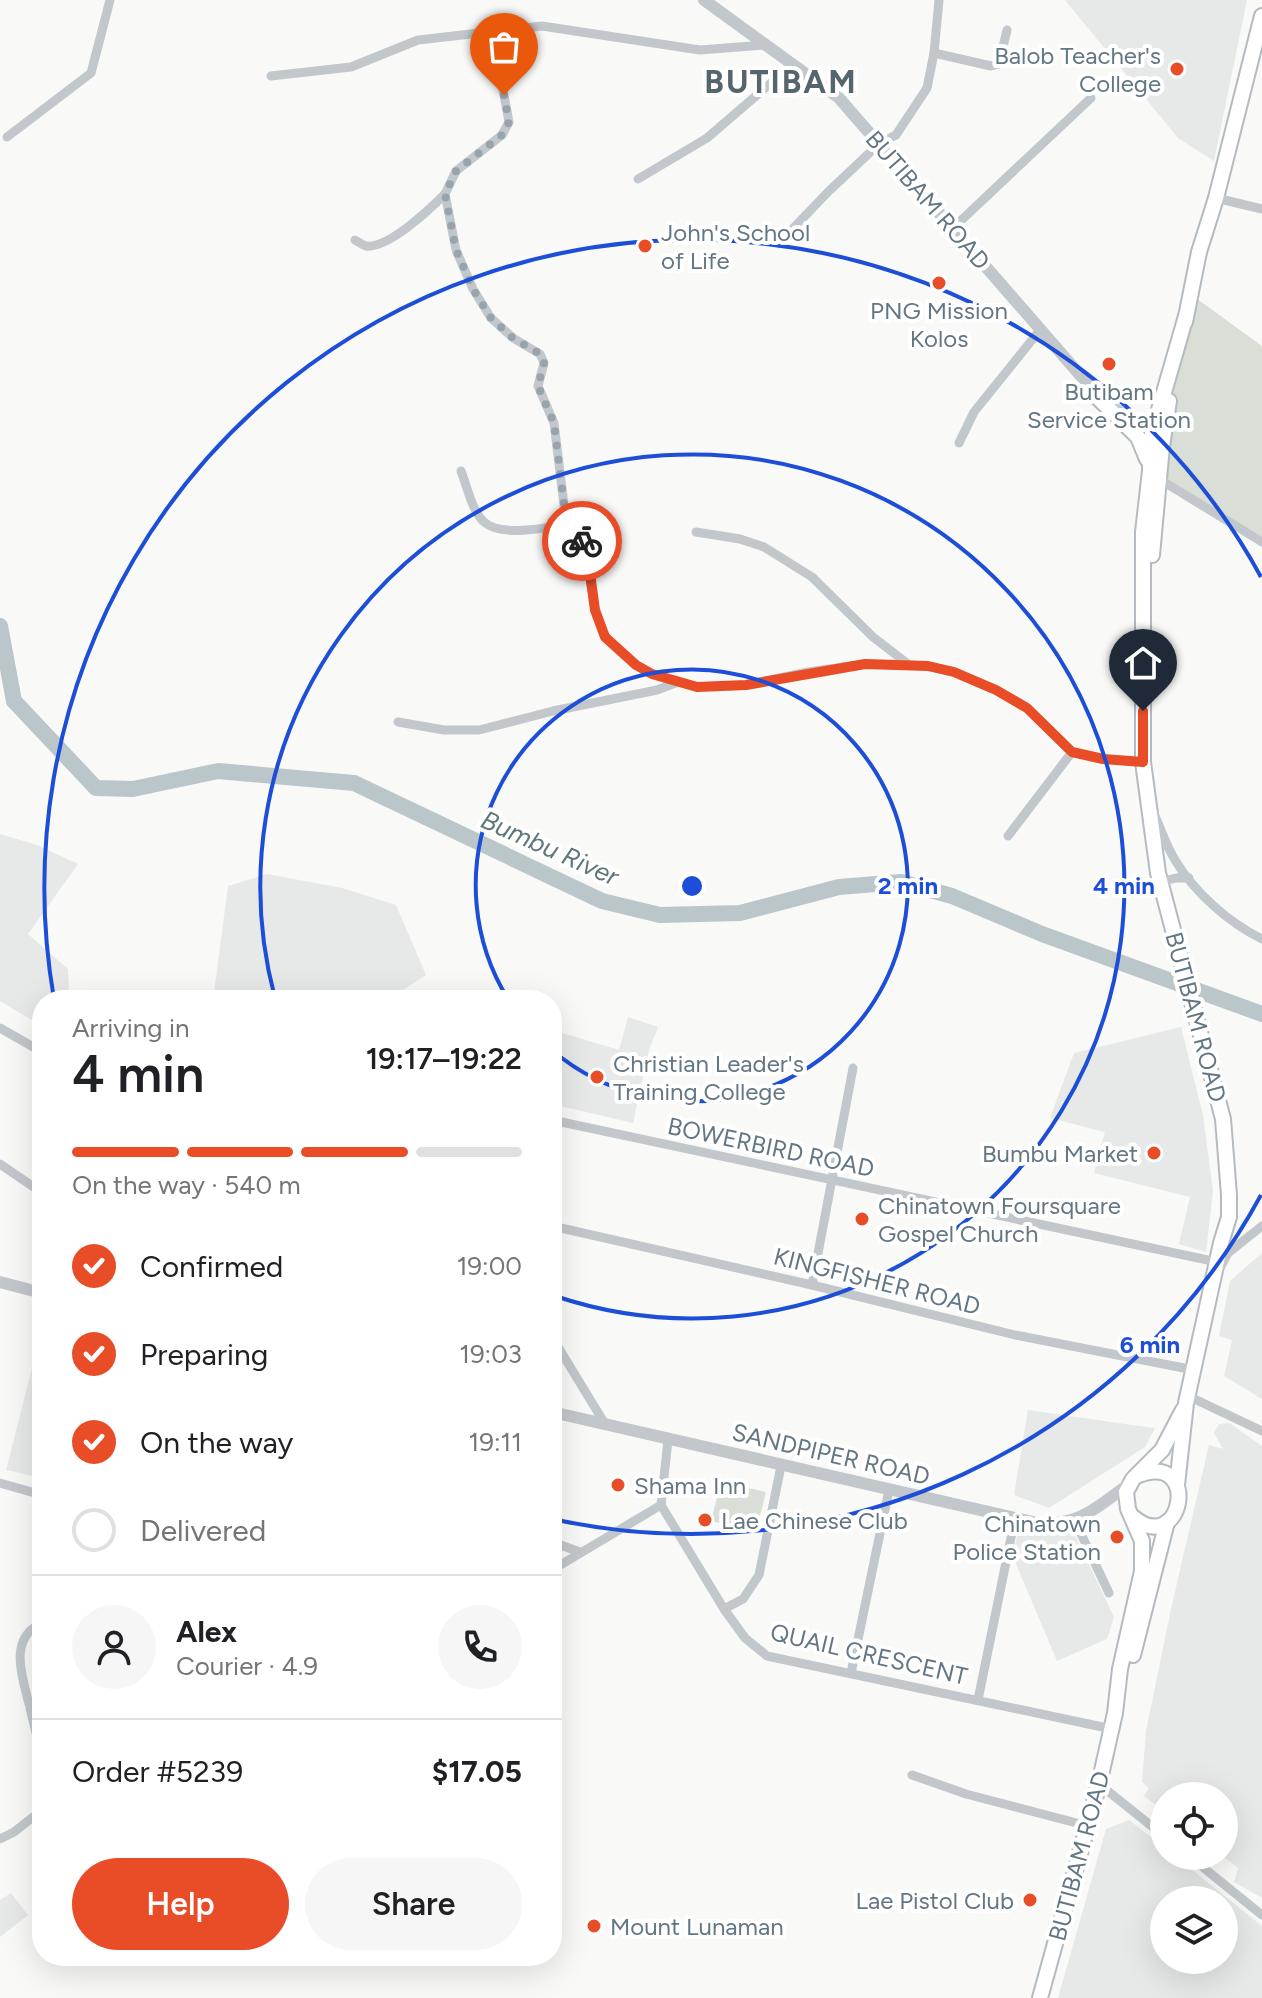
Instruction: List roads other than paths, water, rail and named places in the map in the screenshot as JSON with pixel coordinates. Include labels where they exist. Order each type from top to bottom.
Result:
[{"type":"main road","name":"BUTIBAM ROAD","points":[[1177,1485],[1187,1400],[1229,1217],[1229,1170],[1223,1119],[1165,904],[1146,796],[1143,762],[1144,505],[1154,475],[1157,436],[1199,252],[1216,198],[1262,16]]},
{"type":"main road","points":[[1093,393],[1138,437],[1154,475]]},
{"type":"main road","name":"BUTIBAM ROAD","points":[[1134,1480],[1162,1450],[1187,1400]]},
{"type":"main road","points":[[1149,1471],[1160,1472],[1177,1485],[1179,1508],[1167,1522],[1147,1525],[1130,1513],[1126,1492],[1134,1480],[1149,1471]]},
{"type":"main road","name":"BUTIBAM ROAD","points":[[1040,1998],[1099,1784],[1142,1571],[1142,1541],[1130,1513]]},
{"type":"main road","name":"BUTIBAM ROAD","points":[[1115,1713],[1128,1678],[1167,1522]]},
{"type":"street","points":[[7,137],[91,73],[110,0]]},
{"type":"street","name":"BUTIBAM ROAD","points":[[704,0],[839,98],[1093,393],[1157,436]]},
{"type":"street","points":[[779,243],[880,143],[896,135],[927,88],[939,0]]},
{"type":"street","points":[[271,76],[351,67],[418,40],[542,26],[700,50],[765,45]]},
{"type":"street","points":[[934,53],[991,66],[999,64],[1007,30]]},
{"type":"street","points":[[355,240],[366,246],[382,243],[427,212],[445,194],[456,171],[502,135],[509,122],[499,69],[503,31]]},
{"type":"street","points":[[638,179],[707,138],[793,64]]},
{"type":"street","points":[[953,228],[1091,98]]},
{"type":"street","points":[[445,194],[456,250],[473,289],[491,318],[513,338],[540,354],[544,363],[538,386],[554,423],[565,513],[585,546],[595,610],[605,637],[636,665],[652,674],[697,687],[746,685],[865,664],[928,666],[954,672],[996,690],[1027,708],[1072,752],[1103,759],[1143,762]]},
{"type":"street","points":[[1216,198],[1262,209]]},
{"type":"street","points":[[959,443],[974,412],[1040,330]]},
{"type":"street","points":[[461,471],[477,510],[484,522],[492,527],[514,531],[570,524]]},
{"type":"street","points":[[1154,475],[1262,542]]},
{"type":"street","points":[[696,532],[740,539],[764,547],[812,577],[873,637],[910,665]]},
{"type":"street","points":[[398,722],[444,730],[479,730],[657,690],[678,682]]},
{"type":"street","points":[[1008,836],[1072,752]]},
{"type":"street","points":[[1146,796],[1175,860],[1189,878],[1218,909],[1262,939]]},
{"type":"street","points":[[1160,882],[1189,878]]},
{"type":"street","points":[[0,1028],[32,1046]]},
{"type":"street","points":[[812,1285],[853,1068]]},
{"type":"street","name":"BOWERBIRD ROAD","points":[[562,1122],[1217,1262]]},
{"type":"street","points":[[0,1164],[32,1186]]},
{"type":"street","points":[[1212,1282],[1228,1253],[1262,1226]]},
{"type":"street","name":"KINGFISHER ROAD","points":[[562,1228],[1015,1335],[1194,1370]]},
{"type":"street","points":[[0,1282],[32,1290]]},
{"type":"street","points":[[562,1353],[605,1424]]},
{"type":"street","points":[[1187,1400],[1262,1431]]},
{"type":"street","name":"SANDPIPER ROAD","points":[[562,1414],[1015,1518],[1048,1524],[1075,1521]]},
{"type":"street","points":[[562,1564],[661,1505],[668,1440]]},
{"type":"street","points":[[724,1609],[743,1599],[759,1575],[781,1466]]},
{"type":"street","points":[[1109,1593],[1075,1521],[1134,1480]]},
{"type":"street","points":[[0,1483],[32,1492]]},
{"type":"street","points":[[851,1673],[889,1490]]},
{"type":"street","name":"QUAIL CRESCENT","points":[[661,1505],[724,1609],[745,1638],[767,1656],[1112,1729]]},
{"type":"street","points":[[1098,1507],[1130,1513]]},
{"type":"street","points":[[978,1700],[1015,1518]]},
{"type":"street","points":[[562,1546],[580,1552]]},
{"type":"street","points":[[32,1629],[19,1650],[32,1718]]},
{"type":"street","points":[[912,1775],[966,1794],[1088,1826]]},
{"type":"street","points":[[1099,1784],[1150,1825]]},
{"type":"street","points":[[0,1839],[32,1818]]},
{"type":"street","points":[[1206,1870],[1262,1915]]},
{"type":"waterway","name":"Bumbu River","points":[[0,626],[14,701],[96,788],[133,789],[218,771],[354,783],[602,901],[660,915],[740,913],[839,887],[901,882],[952,896],[1042,934],[1262,1014]]},
{"type":"place","name":"Balob Teacher's College","points":[[1177,69]]},
{"type":"place","name":"John's School of Life","points":[[645,246]]},
{"type":"place","name":"PNG Mission Kolos","points":[[939,283]]},
{"type":"place","name":"Butibam Service Station","points":[[1109,364]]},
{"type":"place","name":"Christian Leader's Training College","points":[[597,1077]]},
{"type":"place","name":"Bumbu Market","points":[[1154,1153]]},
{"type":"place","name":"Chinatown Foursquare Gospel Church","points":[[862,1219]]},
{"type":"place","name":"Shama Inn","points":[[618,1485]]},
{"type":"place","name":"Lae Chinese Club","points":[[705,1520]]},
{"type":"place","name":"Chinatown Police Station","points":[[1117,1537]]},
{"type":"place","name":"Lae Pistol Club","points":[[1030,1900]]},
{"type":"place","name":"Mount Lunaman","points":[[594,1926]]},
{"type":"district","name":"BUTIBAM","points":[[781,82]]}]
